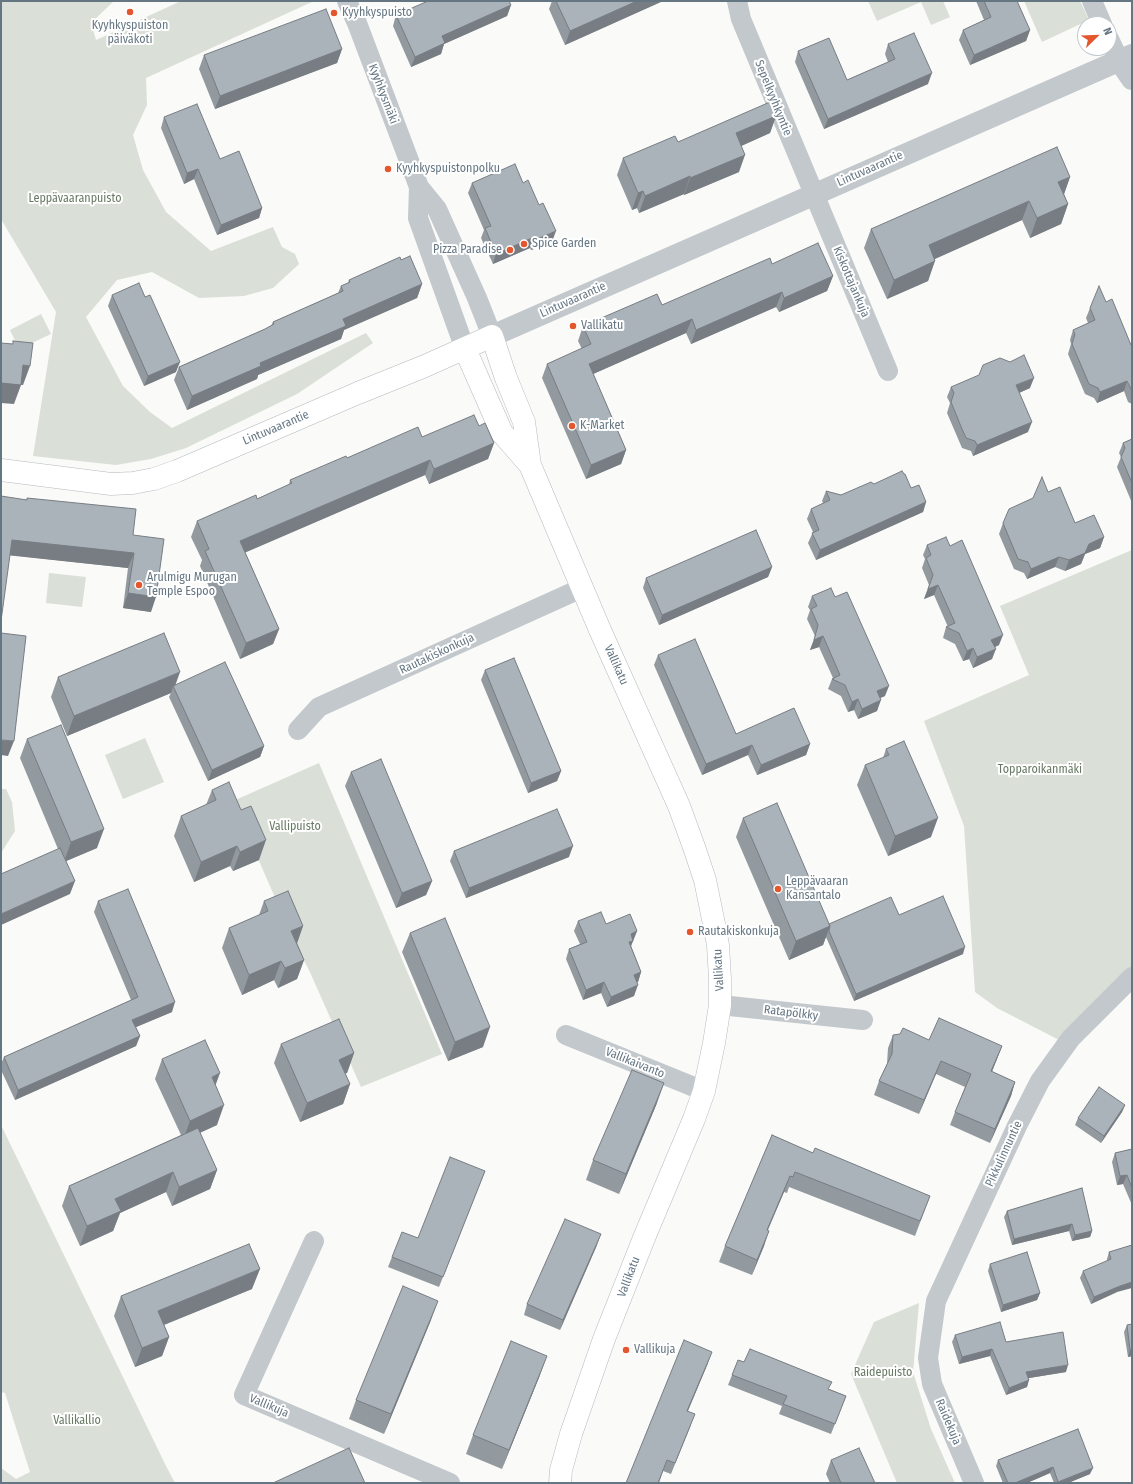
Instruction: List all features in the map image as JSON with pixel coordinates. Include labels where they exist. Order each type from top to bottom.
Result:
[{"type":"main road","name":"Lintuvaarantie","points":[[1,470],[111,484],[133,483],[154,479],[177,471],[358,393],[465,349],[492,336]]},
{"type":"main road","name":"Vallikatu","points":[[492,336],[506,378],[524,422],[530,465],[582,588],[679,806],[705,880],[718,945],[720,1005],[704,1091],[694,1119],[639,1251],[594,1368],[571,1434],[561,1470],[560,1483]]},
{"type":"main road","name":"Vallikatu","points":[[465,349],[502,433],[530,465]]},
{"type":"street","name":"Kyyhkysmäki","points":[[347,1],[357,23],[419,187],[437,209],[477,298],[492,336]]},
{"type":"street","name":"Sepelkyyhkyntie","points":[[737,1],[741,19],[814,194]]},
{"type":"street","points":[[1092,1],[1099,16]]},
{"type":"street","points":[[1117,48],[1125,58],[1132,79]]},
{"type":"street","name":"Lintuvaarantie","points":[[492,336],[1125,58]]},
{"type":"street","name":"Kyyhkysmäki","points":[[419,187],[418,218],[465,349]]},
{"type":"street","name":"Kiskottajankuja","points":[[814,194],[888,371]]},
{"type":"street","name":"Rautakiskonkuja","points":[[298,730],[319,707],[582,588]]},
{"type":"street","name":"Pikkulinnuntie","points":[[928,1358],[936,1301],[1017,1126],[1040,1081],[1071,1038],[1132,977]]},
{"type":"street","name":"Ratapölkky","points":[[720,1005],[863,1020]]},
{"type":"street","name":"Vallikaivanto","points":[[566,1035],[704,1091]]},
{"type":"street","name":"Vallikuja","points":[[314,1240],[244,1395],[450,1483]]},
{"type":"street","name":"Raidekuja","points":[[928,1358],[932,1384],[974,1483]]},
{"type":"green space","name":"Leppävaaranpuisto","points":[[1,1],[114,1],[91,23],[96,40],[181,1],[314,1],[146,78],[147,105],[133,135],[143,170],[166,212],[211,251],[273,227],[282,247],[295,254],[299,264],[273,288],[244,296],[199,298],[152,272],[117,280],[86,317],[123,386],[150,412],[172,428],[366,333],[373,343],[297,394],[186,448],[151,459],[116,465],[33,456],[56,312],[1,219]]},
{"type":"green space","points":[[868,1],[943,1],[950,17],[931,25],[921,2],[877,21]]},
{"type":"green space","points":[[1024,1],[1080,1],[1087,16],[1077,16],[1077,26],[1042,42]]},
{"type":"green space","points":[[41,314],[51,334],[19,349],[10,330]]},
{"type":"green space","name":"Topparoikanmäki","points":[[1132,550],[1132,967],[1063,1042],[997,1008],[975,992],[964,826],[924,721],[1029,675],[1000,606]]},
{"type":"green space","points":[[49,573],[86,577],[82,607],[46,603]]},
{"type":"green space","points":[[145,738],[164,782],[123,799],[105,755]]},
{"type":"green space","name":"Vallipuisto","points":[[319,763],[442,1054],[361,1087],[309,970],[296,946],[233,801]]},
{"type":"green space","points":[[1,789],[6,789],[12,802],[15,831],[1,853]]},
{"type":"green space","name":"Vallikallio","points":[[1,1125],[175,1483],[1,1483],[1,1468],[16,1479],[30,1472],[5,1393],[1,1392]]},
{"type":"green space","name":"Raidepuisto","points":[[919,1303],[913,1372],[931,1429],[955,1483],[897,1483],[851,1374],[874,1322]]},
{"type":"building","points":[[428,1],[509,1],[511,5],[442,36],[445,43],[415,57],[396,15]]},
{"type":"building","points":[[556,1],[637,1],[570,31]]},
{"type":"building","points":[[984,1],[1017,1],[1030,30],[974,55],[963,30],[991,17]]},
{"type":"building","points":[[326,9],[342,49],[220,96],[204,55]]},
{"type":"building","points":[[914,33],[932,73],[828,119],[798,51],[829,38],[847,80],[895,59],[888,44]]},
{"type":"building","points":[[770,102],[776,116],[736,133],[745,155],[690,178],[690,176],[645,196],[643,191],[638,193],[623,158],[675,136],[678,142]]},
{"type":"building","points":[[197,104],[220,159],[239,151],[262,208],[221,225],[198,169],[187,173],[164,117]]},
{"type":"building","points":[[1057,147],[1070,177],[1058,182],[1068,204],[1037,218],[1029,201],[929,245],[935,261],[894,280],[871,229]]},
{"type":"building","points":[[515,164],[523,183],[528,180],[539,205],[543,203],[556,231],[535,240],[534,237],[496,254],[485,228],[491,226],[472,183]]},
{"type":"building","points":[[818,243],[833,276],[784,298],[782,292],[696,330],[692,319],[589,364],[626,450],[591,465],[547,364],[591,344],[583,326],[657,294],[662,305],[770,258],[772,264]]},
{"type":"building","points":[[410,256],[422,284],[343,319],[346,326],[260,363],[261,366],[192,396],[179,367],[265,329],[274,324],[273,322],[343,291],[341,286],[350,282],[349,280],[400,257],[401,260]]},
{"type":"building","points":[[139,283],[145,297],[150,295],[180,362],[148,376],[112,295]]},
{"type":"building","points":[[1099,286],[1106,302],[1112,299],[1132,345],[1132,391],[1127,381],[1100,392],[1098,388],[1089,384],[1072,344],[1075,334],[1073,330],[1095,320],[1090,308]]},
{"type":"building","points":[[13,341],[33,343],[30,366],[23,365],[21,385],[1,383],[1,343],[13,344]]},
{"type":"building","points":[[1024,355],[1034,378],[1016,385],[1032,422],[977,445],[975,441],[966,438],[951,402],[954,393],[951,387],[979,375],[983,365],[1000,358],[1010,362]]},
{"type":"building","points":[[474,415],[479,426],[485,423],[494,443],[434,469],[430,460],[240,541],[279,629],[246,643],[205,551],[209,549],[197,521],[256,495],[257,499],[292,483],[290,480],[346,456],[347,458],[418,427],[422,437]]},
{"type":"building","points":[[1132,439],[1132,483],[1121,457],[1125,448],[1123,443]]},
{"type":"building","points":[[902,471],[905,474],[911,488],[919,485],[926,502],[820,550],[812,533],[819,530],[811,509],[830,500],[826,491],[841,495],[871,482],[874,484]]},
{"type":"building","points":[[1042,477],[1048,492],[1060,487],[1075,523],[1094,515],[1104,537],[1089,544],[1085,553],[1069,560],[1059,557],[1031,569],[1028,562],[1018,559],[1003,523],[1009,509],[1033,498]]},
{"type":"building","points":[[1,496],[27,500],[27,498],[136,509],[133,535],[164,539],[156,597],[128,593],[134,553],[12,540],[1,621]]},
{"type":"building","points":[[756,530],[772,567],[662,615],[646,578]]},
{"type":"building","points":[[946,537],[950,546],[962,540],[1003,635],[991,640],[996,649],[977,657],[973,648],[967,651],[959,633],[946,627],[955,623],[938,585],[928,589],[933,575],[926,558],[931,555],[927,545]]},
{"type":"building","points":[[831,588],[835,597],[847,592],[889,686],[877,691],[881,700],[862,709],[858,699],[852,702],[845,685],[832,679],[840,675],[823,636],[814,640],[818,625],[811,609],[817,606],[812,596]]},
{"type":"building","points":[[1,633],[26,636],[14,741],[1,740]]},
{"type":"building","points":[[164,633],[180,672],[74,716],[58,677]]},
{"type":"building","points":[[695,639],[736,734],[794,708],[810,744],[761,765],[752,745],[706,764],[658,655]]},
{"type":"building","points":[[514,658],[561,771],[531,783],[485,670]]},
{"type":"building","points":[[225,662],[264,746],[212,770],[173,686]]},
{"type":"building","points":[[61,725],[104,829],[71,842],[27,739]]},
{"type":"building","points":[[904,741],[938,818],[895,836],[865,765],[889,755],[886,749]]},
{"type":"building","points":[[381,759],[432,881],[402,893],[351,772]]},
{"type":"building","points":[[229,782],[241,810],[251,806],[266,840],[240,852],[237,846],[201,862],[181,816],[216,800],[212,790]]},
{"type":"building","points":[[777,803],[830,926],[796,941],[743,818]]},
{"type":"building","points":[[557,809],[573,846],[469,888],[454,851]]},
{"type":"building","points":[[60,848],[75,881],[1,914],[1,874]]},
{"type":"building","points":[[128,889],[175,1002],[132,1020],[140,1036],[18,1090],[4,1057],[138,997],[98,901]]},
{"type":"building","points":[[288,891],[303,926],[291,931],[304,960],[285,968],[281,961],[249,975],[229,928],[268,911],[264,901]]},
{"type":"building","points":[[943,896],[965,947],[856,994],[829,931],[829,924],[891,897],[899,915]]},
{"type":"building","points":[[601,912],[606,924],[630,914],[637,931],[631,934],[633,941],[629,942],[641,972],[634,975],[638,985],[611,997],[604,982],[586,990],[569,949],[587,942],[578,921]]},
{"type":"building","points":[[445,918],[490,1027],[455,1042],[410,933]]},
{"type":"building","points":[[939,1018],[1002,1046],[991,1071],[1015,1082],[995,1129],[955,1112],[971,1074],[941,1061],[924,1100],[879,1081],[892,1054],[893,1035],[900,1034],[903,1028],[929,1040]]},
{"type":"building","points":[[339,1019],[354,1053],[339,1060],[350,1084],[307,1103],[281,1044]]},
{"type":"building","points":[[205,1040],[220,1073],[212,1077],[224,1105],[190,1121],[162,1059]]},
{"type":"building","points":[[632,1070],[664,1083],[626,1174],[593,1160]]},
{"type":"building","points":[[1099,1087],[1125,1105],[1104,1136],[1078,1118]]},
{"type":"building","points":[[198,1128],[217,1170],[179,1187],[173,1172],[115,1199],[121,1211],[87,1226],[69,1186]]},
{"type":"building","points":[[772,1135],[813,1153],[815,1148],[930,1196],[920,1221],[795,1172],[793,1177],[790,1176],[767,1230],[769,1231],[757,1260],[725,1246]]},
{"type":"building","points":[[1132,1149],[1132,1188],[1127,1175],[1120,1176],[1115,1153]]},
{"type":"building","points":[[450,1157],[485,1171],[443,1277],[392,1257],[402,1232],[418,1238]]},
{"type":"building","points":[[1082,1188],[1092,1231],[1075,1235],[1072,1224],[1014,1239],[1007,1211]]},
{"type":"building","points":[[565,1219],[601,1234],[563,1320],[527,1304]]},
{"type":"building","points":[[249,1244],[260,1269],[158,1311],[169,1337],[142,1348],[121,1296]]},
{"type":"building","points":[[1132,1245],[1132,1282],[1094,1297],[1083,1271],[1111,1259],[1109,1252]]},
{"type":"building","points":[[1027,1252],[1040,1293],[1003,1305],[990,1264]]},
{"type":"building","points":[[403,1286],[438,1301],[391,1414],[356,1400]]},
{"type":"building","points":[[1000,1322],[1006,1342],[1063,1332],[1068,1365],[1026,1372],[1029,1380],[1009,1388],[992,1349],[962,1357],[955,1335]]},
{"type":"building","points":[[1132,1324],[1132,1349],[1130,1350],[1127,1325]]},
{"type":"building","points":[[684,1340],[712,1352],[687,1411],[695,1414],[675,1463],[667,1460],[658,1483],[626,1483]]},
{"type":"building","points":[[511,1341],[547,1356],[509,1450],[473,1435]]},
{"type":"building","points":[[750,1349],[832,1382],[828,1389],[846,1396],[835,1424],[783,1404],[787,1396],[732,1375],[738,1360],[744,1362]]},
{"type":"building","points":[[1078,1429],[1093,1468],[1058,1482],[1053,1467],[1015,1483],[1008,1483],[998,1460]]},
{"type":"building","points":[[349,1448],[365,1483],[273,1483]]},
{"type":"building","points":[[859,1448],[875,1483],[841,1483],[831,1460]]},
{"type":"place","name":"Kyyhkyspuiston päiväkoti","points":[[130,12]]},
{"type":"place","name":"Kyyhkyspuisto","points":[[334,13]]},
{"type":"place","name":"Kyyhkyspuistonpolku","points":[[388,169]]},
{"type":"place","name":"Spice Garden","points":[[524,244]]},
{"type":"place","name":"Pizza Paradise","points":[[510,250]]},
{"type":"place","name":"Vallikatu","points":[[573,326]]},
{"type":"place","name":"K-Market","points":[[572,426]]},
{"type":"place","name":"Arulmigu Murugan Temple Espoo","points":[[139,585]]},
{"type":"place","name":"Leppävaaran Kansantalo","points":[[778,889]]},
{"type":"place","name":"Rautakiskonkuja","points":[[690,932]]},
{"type":"place","name":"Vallikuja","points":[[626,1350]]}]
